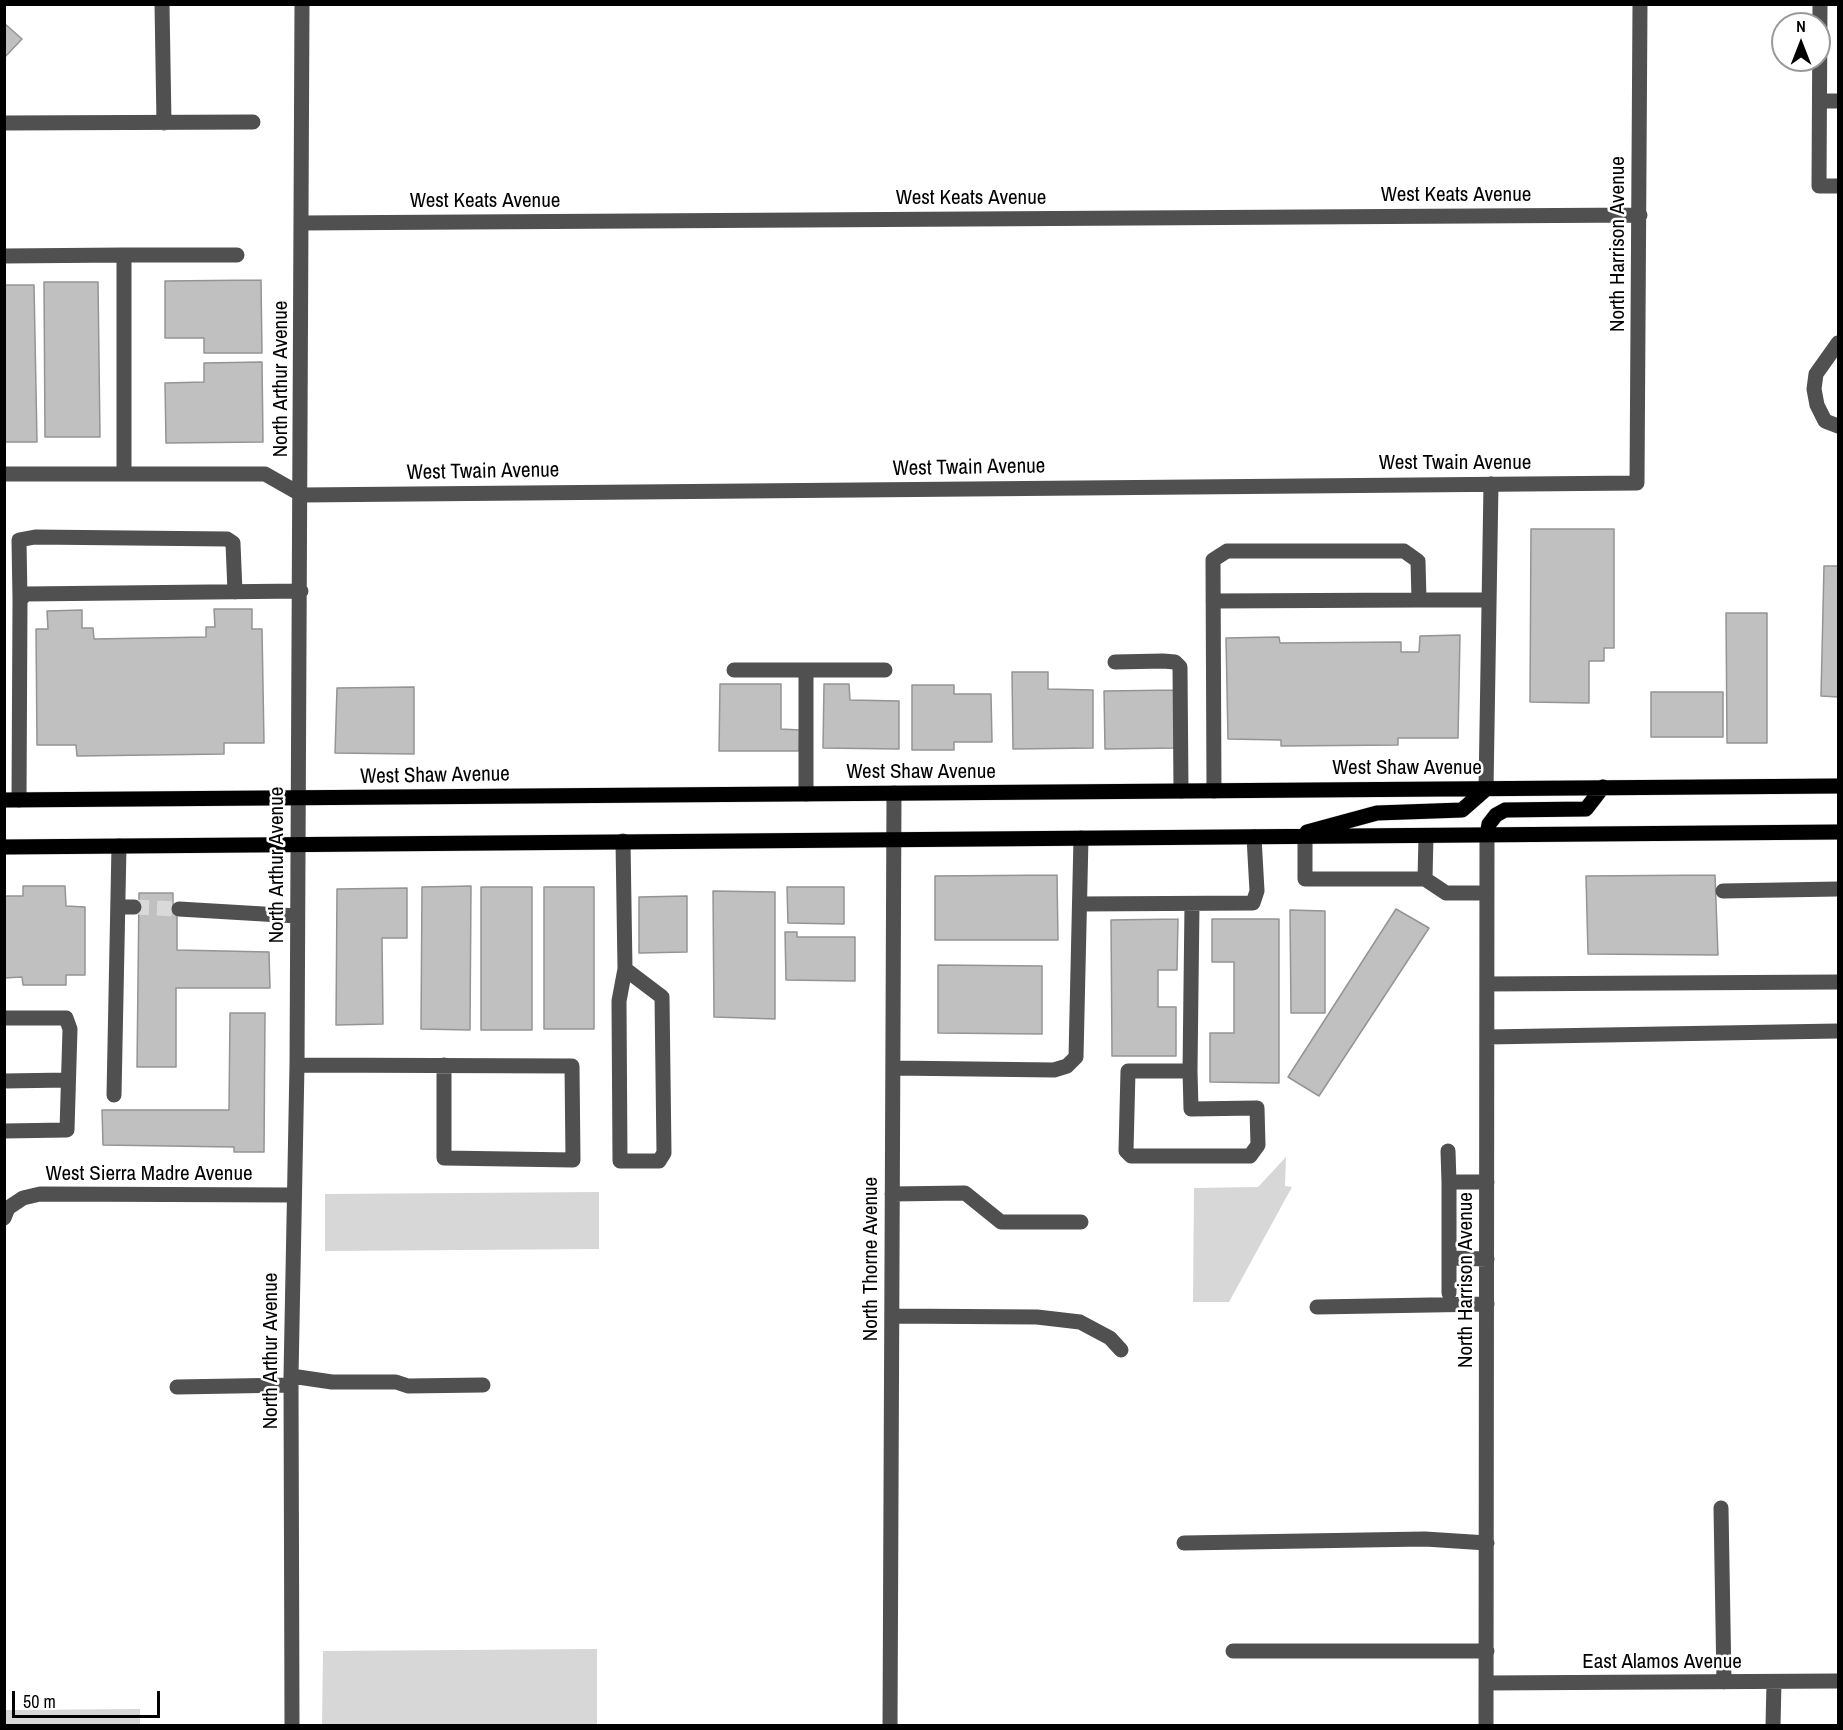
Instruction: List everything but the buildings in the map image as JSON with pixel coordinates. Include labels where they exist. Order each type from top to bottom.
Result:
[{"type":"main road","name":"West Shaw Avenue","points":[[12,800],[1839,786]]},
{"type":"main road","points":[[1487,835],[1489,824],[1496,815],[1505,810],[1586,809],[1603,787]]},
{"type":"main road","points":[[1297,837],[1377,813],[1462,810],[1486,789]]},
{"type":"main road","points":[[4,847],[1839,832]]},
{"type":"street","points":[[162,4],[164,123]]},
{"type":"street","name":"North Arthur Avenue","points":[[292,1725],[291,1381],[297,1065],[297,844],[302,495],[303,4]]},
{"type":"street","name":"North Harrison Avenue","points":[[1637,483],[1640,4]]},
{"type":"street","points":[[1820,4],[1819,186],[1839,186]]},
{"type":"street","points":[[1820,101],[1839,101]]},
{"type":"street","points":[[4,123],[253,122]]},
{"type":"street","name":"West Keats Avenue","points":[[301,223],[1640,215]]},
{"type":"street","points":[[124,255],[124,474]]},
{"type":"street","points":[[4,256],[237,255]]},
{"type":"street","points":[[1839,343],[1816,374],[1814,389],[1817,405],[1825,421],[1839,426]]},
{"type":"street","points":[[4,474],[265,474],[302,495]]},
{"type":"street","name":"West Twain Avenue","points":[[302,495],[1637,483]]},
{"type":"street","points":[[1486,789],[1491,484]]},
{"type":"street","points":[[12,800],[20,600],[19,540],[35,537],[227,539],[233,543],[235,592]]},
{"type":"street","points":[[1214,791],[1213,560],[1227,551],[1404,551],[1418,561],[1419,600]]},
{"type":"street","points":[[20,600],[26,594],[301,591]]},
{"type":"street","points":[[1213,601],[1488,600]]},
{"type":"street","points":[[1115,662],[1163,661],[1174,662],[1180,667],[1181,791]]},
{"type":"street","points":[[734,670],[885,670]]},
{"type":"street","points":[[806,670],[806,794]]},
{"type":"street","name":"North Thorne Avenue","points":[[890,1725],[894,793]]},
{"type":"street","name":"North Harrison Avenue","points":[[1486,1725],[1487,835]]},
{"type":"street","points":[[1425,879],[1426,836]]},
{"type":"street","points":[[1080,904],[1253,903],[1257,891],[1254,837]]},
{"type":"street","points":[[1297,837],[1305,879],[1425,879],[1446,893],[1487,893]]},
{"type":"street","points":[[893,1068],[1054,1070],[1067,1066],[1076,1057],[1081,838]]},
{"type":"street","points":[[623,842],[625,969],[619,1000],[620,1161],[659,1161],[664,1153],[662,997],[625,969]]},
{"type":"street","points":[[114,1095],[119,846]]},
{"type":"street","points":[[1723,891],[1839,889]]},
{"type":"street","points":[[1190,1071],[1128,1071],[1126,1151],[1131,1156],[1250,1156],[1258,1145],[1257,1108],[1191,1109],[1192,904]]},
{"type":"street","points":[[118,907],[134,907]]},
{"type":"street","points":[[179,909],[297,916]]},
{"type":"street","points":[[1487,984],[1839,982]]},
{"type":"street","points":[[4,1018],[66,1018],[70,1029],[67,1130],[4,1131]]},
{"type":"street","points":[[1487,1036],[1839,1031]]},
{"type":"street","points":[[297,1065],[444,1065],[572,1066],[573,1160],[444,1158],[444,1065]]},
{"type":"street","points":[[4,1081],[68,1080]]},
{"type":"street","points":[[1448,1151],[1449,1293]]},
{"type":"street","points":[[1449,1182],[1487,1182]]},
{"type":"street","points":[[892,1194],[965,1193],[1001,1222],[1081,1222]]},
{"type":"street","name":"West Sierra Madre Avenue","points":[[7,1213],[22,1198],[40,1194],[293,1195]]},
{"type":"street","points":[[1449,1258],[1487,1259]]},
{"type":"street","points":[[1317,1306],[1487,1304]]},
{"type":"street","points":[[892,1316],[1037,1317],[1080,1322],[1110,1338],[1121,1350]]},
{"type":"street","points":[[177,1387],[291,1381],[396,1382],[408,1386],[483,1385]]},
{"type":"street","points":[[1721,1508],[1724,1682]]},
{"type":"street","points":[[1184,1544],[1425,1539],[1487,1543]]},
{"type":"street","points":[[1233,1651],[1487,1651]]},
{"type":"street","name":"East Alamos Avenue","points":[[1486,1683],[1839,1681]]},
{"type":"street","points":[[1773,1725],[1774,1682]]},
{"type":"shaded area","points":[[1286,1157],[1285,1186],[1292,1187],[1229,1302],[1193,1302],[1194,1188],[1258,1187]]},
{"type":"shaded area","points":[[599,1192],[599,1249],[325,1251],[325,1194]]},
{"type":"shaded area","points":[[597,1649],[597,1725],[322,1725],[323,1651]]},
{"type":"shaded area","points":[[140,1709],[140,1725],[5,1725],[5,1710]]},
{"type":"tunnel","points":[[134,907],[179,909]]}]
